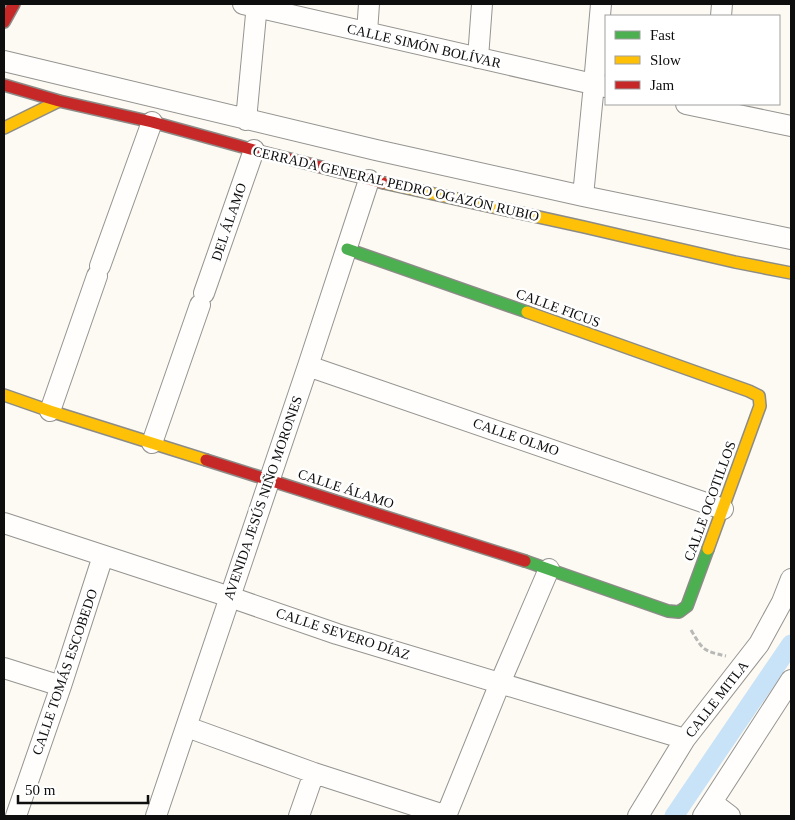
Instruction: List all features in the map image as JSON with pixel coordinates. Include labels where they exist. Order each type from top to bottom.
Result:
[{"type":"street","points":[[4,22],[14,4]]},
{"type":"street","points":[[367,32],[369,4]]},
{"type":"street","points":[[478,58],[482,4]]},
{"type":"street","points":[[582,196],[600,86],[601,4]]},
{"type":"street","points":[[246,120],[252,5]]},
{"type":"street","name":"CALLE SIMÓN BOLÍVAR","points":[[252,5],[600,86]]},
{"type":"street","name":"CERRADA GENERAL PEDRO OGAZÓN RUBIO","points":[[4,61],[376,150],[582,196],[791,239]]},
{"type":"street","name":"CERRADA GENERAL PEDRO OGAZÓN RUBIO","points":[[4,85],[59,101],[152,122],[369,180],[791,273]]},
{"type":"street","points":[[4,128],[59,101]]},
{"type":"street","points":[[695,105],[713,107],[791,126]]},
{"type":"street","points":[[50,411],[152,122]]},
{"type":"street","name":"DEL ÁLAMO","points":[[152,443],[254,150]]},
{"type":"street","name":"AVENIDA JESÚS NIÑO MORONES","points":[[156,816],[369,180]]},
{"type":"street","name":"CALLE FICUS","points":[[347,249],[759,396]]},
{"type":"street","name":"CALLE OLMO","points":[[308,366],[723,509]]},
{"type":"street","name":"CALLE ÁLAMO","points":[[4,395],[549,568],[668,611],[679,612]]},
{"type":"street","name":"CALLE OCOTILLOS","points":[[679,612],[687,606],[723,509],[760,406],[759,396]]},
{"type":"street","name":"CALLE SEVERO DÍAZ","points":[[4,523],[337,634],[685,739]]},
{"type":"street","name":"CALLE TOMÁS ESCOBEDO","points":[[21,815],[103,556]]},
{"type":"street","points":[[187,727],[314,773],[446,816],[549,568]]},
{"type":"street","name":"CALLE MITLA","points":[[638,816],[685,739],[759,644],[782,602],[791,579]]},
{"type":"street","points":[[4,668],[61,686]]},
{"type":"street","points":[[730,816],[708,810],[791,680]]},
{"type":"street","points":[[299,816],[314,773]]},
{"type":"path","points":[[679,612],[696,640],[707,652],[746,662]]},
{"type":"waterway","points":[[674,816],[791,644]]},
{"type":"traffic: fast","points":[[347,249],[527,312]]},
{"type":"traffic: fast","points":[[525,561],[668,611],[679,612],[687,606],[708,549]]},
{"type":"traffic: slow","points":[[4,128],[59,101]]},
{"type":"traffic: slow","points":[[384,183],[791,273]]},
{"type":"traffic: slow","points":[[527,312],[759,396],[760,406],[708,549]]},
{"type":"traffic: slow","points":[[4,395],[206,460]]},
{"type":"traffic: jam","points":[[4,22],[14,4]]},
{"type":"traffic: jam","points":[[4,85],[59,101],[152,122],[384,183]]},
{"type":"traffic: jam","points":[[206,460],[525,561]]}]
